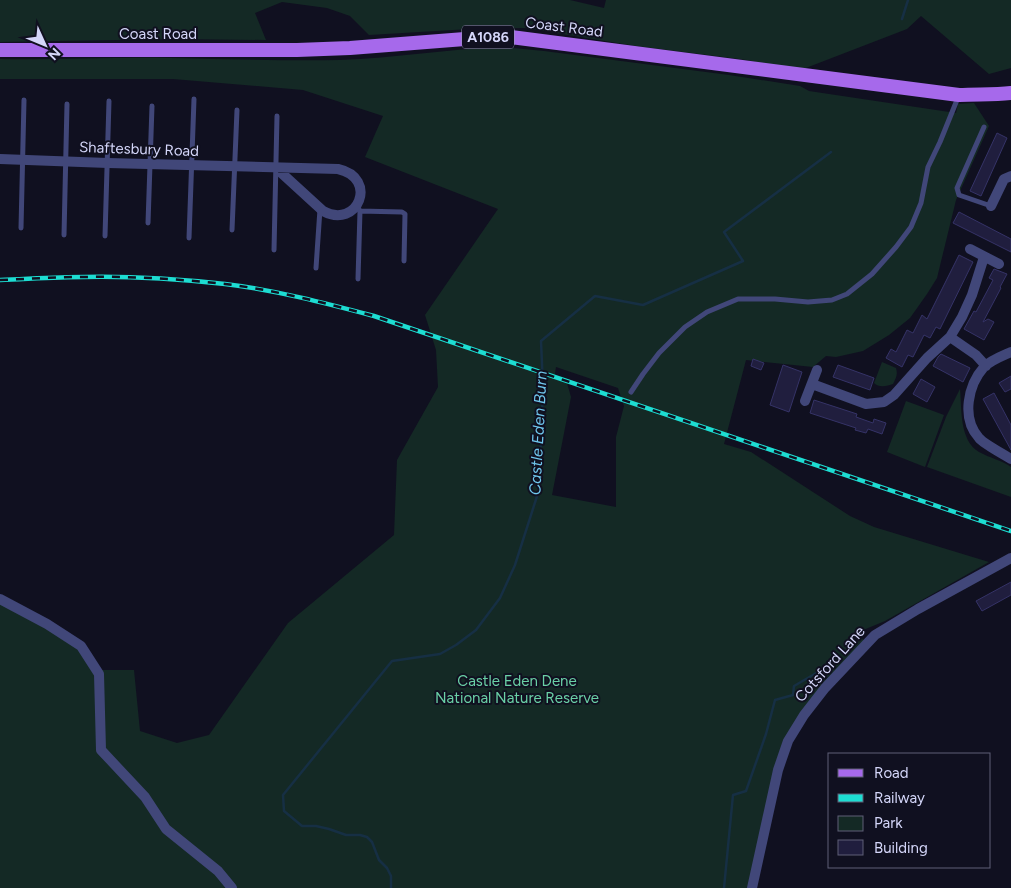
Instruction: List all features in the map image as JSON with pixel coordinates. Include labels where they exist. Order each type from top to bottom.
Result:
[{"type":"main road","name":"Coast Road","points":[[0,50],[297,50],[350,48],[503,36],[966,95]]},
{"type":"main road","name":"A1086","points":[[966,95],[1011,93]]},
{"type":"street","name":"Shaftesbury Road","points":[[0,159],[338,169],[352,174],[359,184],[361,191],[358,208]]},
{"type":"street","points":[[276,168],[330,215],[339,216],[358,208]]},
{"type":"street","points":[[991,206],[1004,179],[1011,176]]},
{"type":"street","points":[[970,249],[999,264]]},
{"type":"street","points":[[812,384],[866,404],[884,402],[894,395],[927,358],[950,337],[972,295],[984,257]]},
{"type":"street","points":[[950,337],[976,355],[986,366]]},
{"type":"street","points":[[1011,352],[986,366],[977,377],[971,388],[968,407],[972,426],[979,438],[1011,459]]},
{"type":"street","points":[[805,401],[818,370]]},
{"type":"street","name":"Cotsford Lane","points":[[752,888],[778,770],[788,741],[814,701],[875,635],[1011,558]]},
{"type":"street","points":[[0,599],[47,624],[80,646],[99,674],[102,750],[145,797],[166,829],[218,871],[232,888]]},
{"type":"lane","points":[[631,392],[659,354],[685,327],[707,312],[738,300],[775,299],[808,302],[832,300],[847,294],[872,274],[911,227],[921,203],[928,167],[966,95]]},
{"type":"lane","points":[[21,228],[24,100]]},
{"type":"lane","points":[[189,238],[194,100]]},
{"type":"lane","points":[[105,236],[109,101]]},
{"type":"lane","points":[[64,235],[67,104]]},
{"type":"lane","points":[[148,223],[152,106]]},
{"type":"lane","points":[[232,230],[236,110]]},
{"type":"lane","points":[[274,250],[277,116]]},
{"type":"lane","points":[[984,127],[957,188],[959,195],[991,206]]},
{"type":"lane","points":[[316,268],[320,208]]},
{"type":"lane","points":[[358,279],[358,208],[406,214],[404,262]]},
{"type":"green space","points":[[0,0],[570,0],[604,8],[606,0],[1011,0],[1011,68],[989,74],[921,16],[907,29],[798,71],[747,60],[636,46],[525,28],[369,35],[350,16],[327,8],[282,2],[255,13],[266,40],[175,39],[0,42]]},
{"type":"green space","name":"Castle Eden Dene National Nature Reserve","points":[[503,47],[544,51],[729,75],[800,86],[809,91],[956,113],[958,104],[974,103],[989,126],[956,200],[937,278],[910,318],[889,335],[863,351],[836,357],[826,356],[813,367],[746,360],[724,444],[751,452],[850,516],[874,527],[989,562],[885,621],[856,633],[867,643],[788,741],[752,888],[0,888],[0,599],[81,646],[96,670],[134,670],[140,731],[177,743],[209,735],[288,623],[394,535],[397,460],[438,387],[436,350],[425,315],[498,209],[365,157],[383,116],[303,90],[173,79],[0,79],[0,59],[340,60]],"holes":[[[556,367],[618,388],[624,406],[616,437],[616,507],[552,495],[571,397],[567,383],[554,379]]]},
{"type":"green space","points":[[882,362],[896,368],[897,375],[893,384],[881,386],[874,383]]},
{"type":"green space","points":[[960,389],[963,424],[968,440],[979,452],[1011,467],[1011,497],[927,467],[946,417]]},
{"type":"green space","points":[[906,401],[944,415],[925,467],[887,452]]},
{"type":"building","points":[[997,133],[1007,138],[981,196],[970,191]]},
{"type":"building","points":[[959,212],[1011,239],[1011,252],[953,223]]},
{"type":"building","points":[[959,255],[973,262],[940,329],[936,327],[930,338],[924,335],[913,357],[908,355],[902,367],[886,358],[891,349],[896,352],[907,330],[913,333],[922,315],[927,319]]},
{"type":"building","points":[[994,269],[1007,274],[983,322],[988,319],[994,322],[984,340],[964,329],[974,311],[976,312],[993,280],[989,278]]},
{"type":"building","points":[[941,354],[970,368],[963,382],[933,366]]},
{"type":"building","points":[[753,359],[764,363],[761,370],[751,366]]},
{"type":"building","points":[[783,365],[802,372],[789,412],[770,405]]},
{"type":"building","points":[[838,365],[874,378],[870,390],[833,377]]},
{"type":"building","points":[[1011,376],[1011,389],[1005,392],[999,383]]},
{"type":"building","points":[[921,379],[935,387],[927,402],[913,394]]},
{"type":"building","points":[[994,393],[1011,425],[1011,450],[983,399]]},
{"type":"building","points":[[814,400],[857,414],[856,417],[873,423],[874,419],[886,423],[882,434],[868,429],[866,433],[855,430],[856,428],[810,413]]},
{"type":"building","points":[[1011,582],[1011,595],[982,611],[976,601]]},
{"type":"waterway","name":"Castle Eden Burn","points":[[902,19],[908,0]]},
{"type":"waterway","name":"Castle Eden Burn","points":[[391,888],[391,876],[387,868],[379,860],[372,842],[367,837],[346,835],[316,826],[302,826],[284,811],[283,795],[392,661],[440,654],[456,645],[476,630],[500,598],[515,565],[539,490],[543,387],[541,341],[595,296],[643,305],[743,261],[724,232],[831,152]]},
{"type":"waterway","points":[[724,888],[733,795],[746,791],[766,734],[775,700],[793,695],[794,686],[825,668]]},
{"type":"railway","points":[[0,280],[63,277],[172,279],[225,284],[281,293],[319,302],[374,316],[1011,531]]}]
